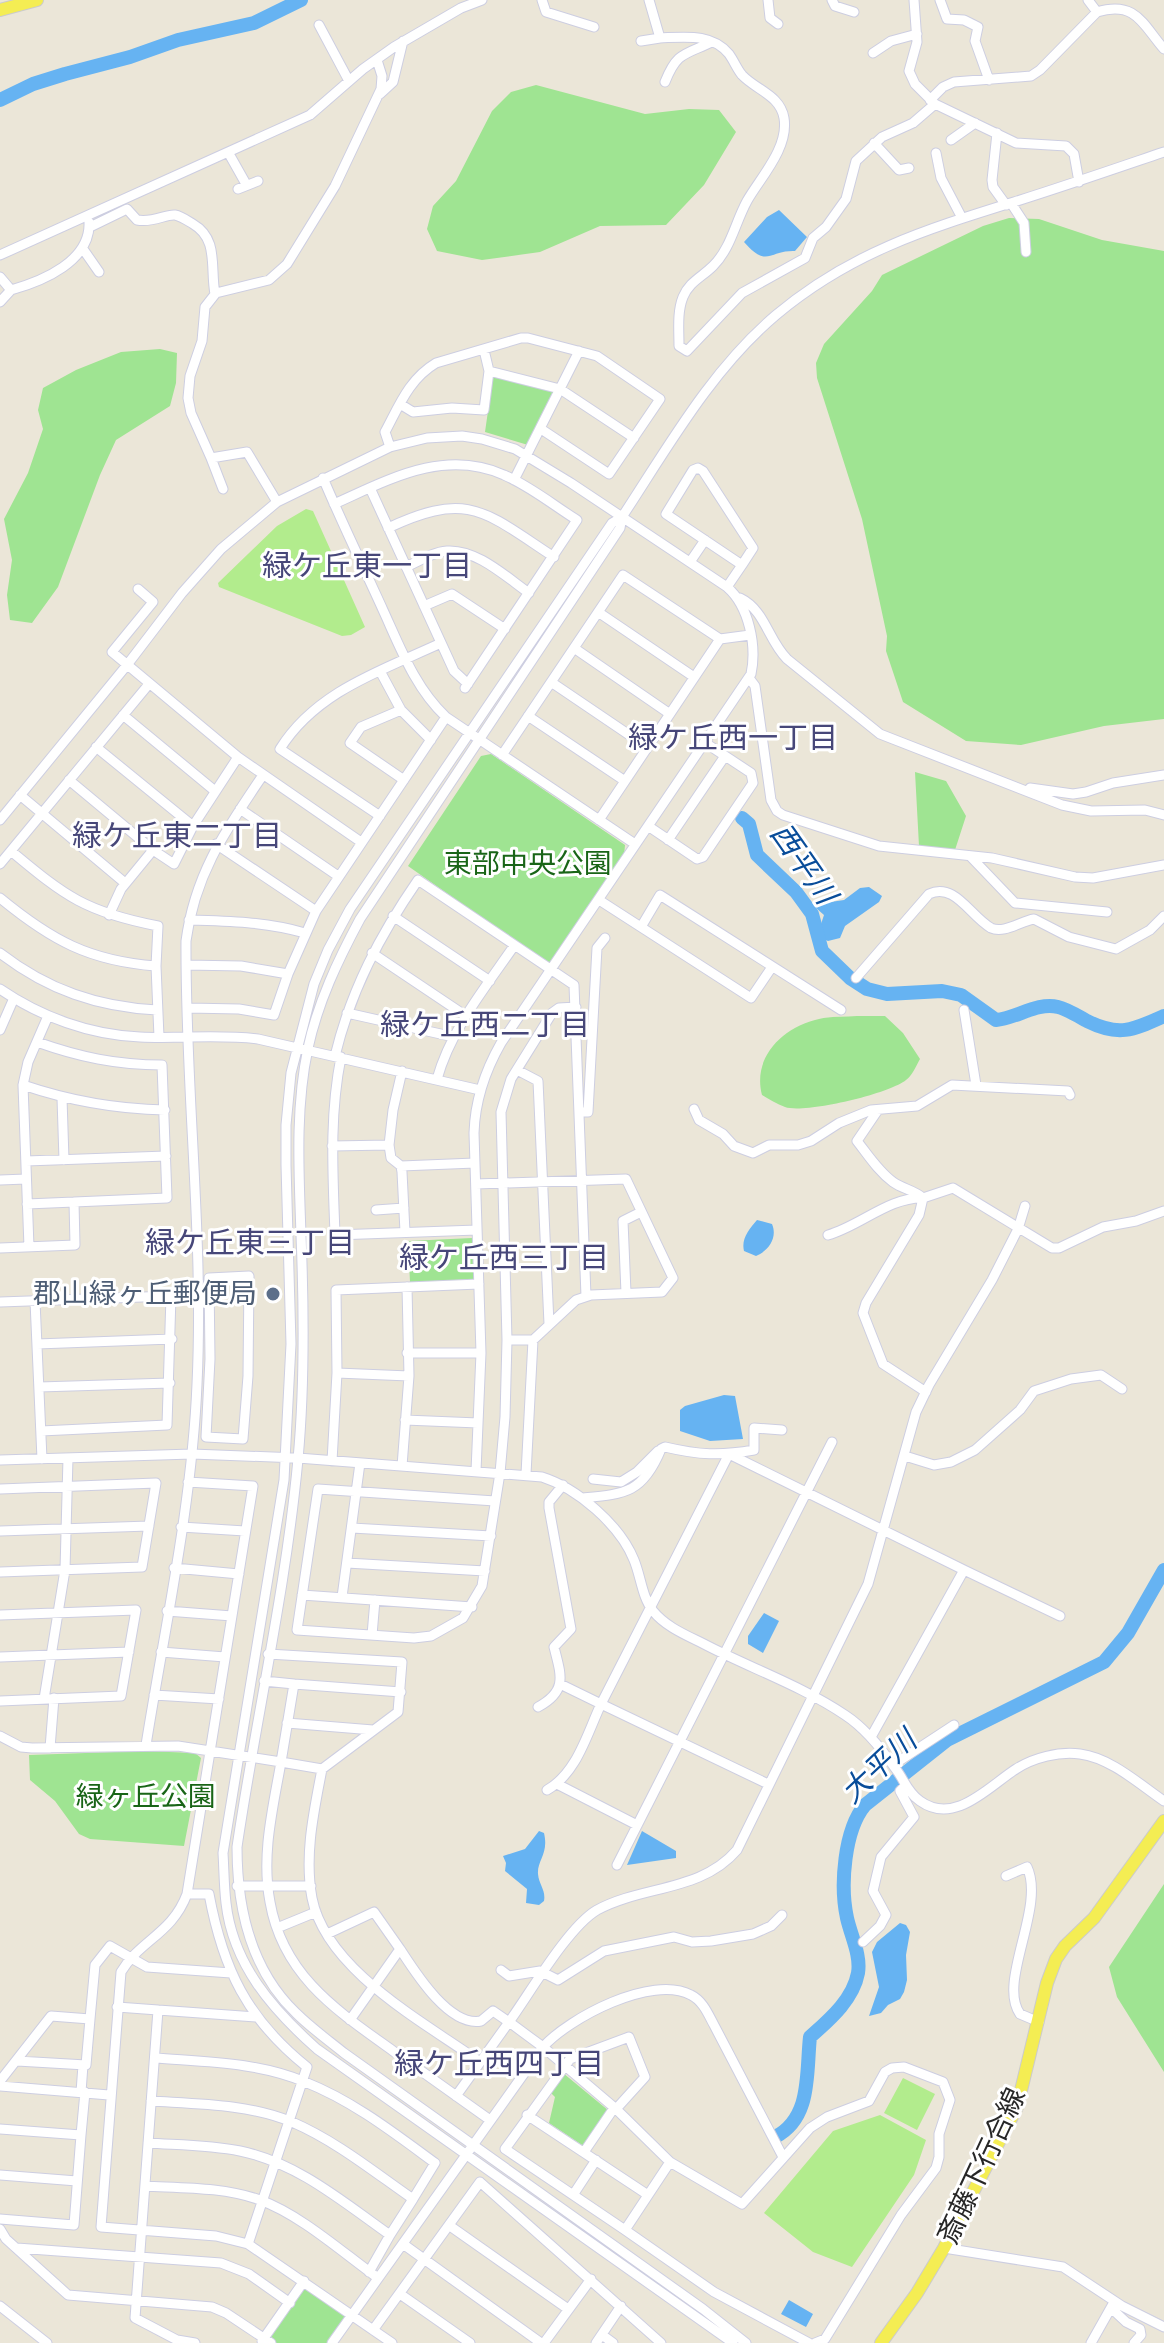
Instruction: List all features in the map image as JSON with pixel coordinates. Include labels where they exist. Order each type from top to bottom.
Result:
[{"type":"main road","points":[[0,10],[37,0]]},
{"type":"main road","name":"斎藤下行合線","points":[[881,2343],[944,2248],[1017,2107],[1047,1983],[1056,1959],[1094,1918],[1164,1821]]},
{"type":"street","points":[[0,255],[310,115],[403,41],[461,8],[482,0]]},
{"type":"street","points":[[542,0],[546,12],[594,27]]},
{"type":"street","points":[[649,0],[660,38]]},
{"type":"street","points":[[768,0],[770,18],[778,24]]},
{"type":"street","points":[[832,0],[835,6],[854,12]]},
{"type":"street","points":[[914,0],[917,34],[909,71],[915,84],[932,102],[1016,143],[1066,146],[1074,154],[1079,182]]},
{"type":"street","points":[[940,0],[947,19],[964,20],[978,27],[975,41],[989,80]]},
{"type":"street","points":[[1088,0],[1097,12]]},
{"type":"street","points":[[641,41],[694,36],[712,42],[730,55],[748,81],[777,103],[784,118],[784,131],[765,178],[746,203],[731,240],[714,266],[697,278],[684,295],[679,312],[679,346],[687,351],[742,293],[805,258],[813,238],[832,220],[846,199],[856,161],[874,143],[913,123],[949,84],[1031,76],[1097,12],[1115,6],[1134,11],[1164,49]]},
{"type":"street","points":[[319,25],[349,81]]},
{"type":"street","points":[[873,53],[891,41],[917,34]]},
{"type":"street","points":[[378,95],[393,82],[403,41]]},
{"type":"street","points":[[665,82],[678,58],[712,42]]},
{"type":"street","points":[[215,294],[269,280],[287,264],[335,186],[378,95],[382,76],[377,60]]},
{"type":"street","points":[[951,140],[975,123]]},
{"type":"street","points":[[997,133],[993,187],[1024,223],[1026,252]]},
{"type":"street","points":[[874,143],[899,170],[909,168]]},
{"type":"street","points":[[228,152],[242,186],[258,181]]},
{"type":"street","points":[[746,2343],[703,2309],[344,2053],[294,2012],[259,1960],[244,1922],[237,1886],[237,1847],[298,1458],[303,1291],[298,1132],[302,1049],[360,919],[620,528],[622,517],[691,411],[726,365],[774,317],[822,279],[875,250],[1164,152]]},
{"type":"street","points":[[936,153],[941,178],[962,218]]},
{"type":"street","points":[[90,227],[127,209],[137,220],[158,220],[172,215],[200,228],[210,240],[215,294],[203,313],[202,341],[187,391],[191,413],[223,489]]},
{"type":"street","points":[[0,302],[11,290],[43,279],[83,249],[90,227],[86,215]]},
{"type":"street","points":[[83,249],[99,272]]},
{"type":"street","points":[[0,277],[11,290]]},
{"type":"street","points":[[390,447],[385,432],[411,385],[426,369],[436,363],[528,338],[597,356],[660,399],[609,474],[541,429]]},
{"type":"street","points":[[400,404],[413,412],[452,408],[484,410],[489,371],[484,350]]},
{"type":"street","points":[[514,480],[579,351]]},
{"type":"street","points":[[489,371],[560,389],[634,438]]},
{"type":"street","points":[[0,820],[182,593],[221,549],[277,502],[390,447],[427,438],[462,436],[498,443],[528,455],[727,587],[756,608],[779,651],[787,659],[880,734],[1078,809],[1145,810],[1164,815]]},
{"type":"street","points":[[211,458],[247,452],[277,502]]},
{"type":"street","points":[[334,504],[370,488],[404,473],[440,465],[478,467],[514,480],[577,520],[466,686],[454,671],[370,488]]},
{"type":"street","points":[[727,587],[742,565],[753,548],[703,471],[698,468],[693,470],[666,514],[742,565]]},
{"type":"street","points":[[323,478],[422,689],[446,717],[635,844]]},
{"type":"street","points":[[388,528],[420,513],[437,509],[473,510],[498,521],[554,557]]},
{"type":"street","points":[[622,517],[612,523],[350,909],[314,984],[286,1125],[291,1344],[285,1457],[223,1853],[226,1906],[242,1954],[262,1994],[281,2017],[317,2049],[733,2343]]},
{"type":"street","points":[[690,562],[705,540]]},
{"type":"street","points":[[406,567],[437,553],[467,553],[529,593]]},
{"type":"street","points":[[502,755],[623,575],[720,639],[750,635]]},
{"type":"street","points":[[138,589],[153,602],[112,652],[238,757],[361,842]]},
{"type":"street","points":[[424,606],[452,594],[505,629]]},
{"type":"street","points":[[476,1471],[481,1353],[475,1110],[480,1090],[501,1043],[749,678],[753,659],[740,598]]},
{"type":"street","points":[[598,612],[694,677]]},
{"type":"street","points":[[599,820],[720,639]]},
{"type":"street","points":[[380,816],[280,749],[302,721],[341,690],[441,643]]},
{"type":"street","points":[[574,648],[670,714]]},
{"type":"street","points":[[380,671],[401,710],[431,740]]},
{"type":"street","points":[[749,678],[755,686],[770,794],[777,811],[789,818],[879,846],[1014,862],[1075,877],[1093,878],[1164,865]]},
{"type":"street","points":[[551,682],[647,747]]},
{"type":"street","points":[[0,864],[149,684]]},
{"type":"street","points":[[401,710],[361,727],[350,743],[404,780]]},
{"type":"street","points":[[123,715],[215,791]]},
{"type":"street","points":[[528,716],[625,781]]},
{"type":"street","points":[[188,1008],[239,1009],[274,1015],[316,911],[446,717]]},
{"type":"street","points":[[648,826],[697,859],[703,857],[753,783],[751,773],[704,742]]},
{"type":"street","points":[[96,747],[193,826]]},
{"type":"street","points":[[668,840],[725,756]]},
{"type":"street","points":[[69,780],[174,864],[193,826],[238,757]]},
{"type":"street","points":[[146,1745],[192,1454],[197,1384],[204,1330],[209,1278],[249,1276],[248,1376],[243,1439],[206,1437],[208,1385],[204,1330],[186,965],[189,920],[196,891],[216,844],[263,775]]},
{"type":"street","points":[[1019,787],[1073,794],[1113,783],[1164,775]]},
{"type":"street","points":[[20,795],[125,883]]},
{"type":"street","points":[[240,809],[338,876]]},
{"type":"street","points":[[216,844],[316,911]]},
{"type":"street","points":[[109,915],[125,883],[153,850]]},
{"type":"street","points":[[11,851],[63,893],[109,915],[158,926],[159,1037]]},
{"type":"street","points":[[970,856],[1015,903],[1107,912]]},
{"type":"street","points":[[477,1230],[335,1235],[333,1107],[338,1057],[347,1013],[372,953],[418,880],[574,985],[586,1296]]},
{"type":"street","points":[[856,978],[929,894],[937,890],[949,892],[991,928],[1001,930],[1034,919],[1069,937],[1116,949],[1150,930],[1164,916]]},
{"type":"street","points":[[641,927],[660,895],[841,1010]]},
{"type":"street","points":[[0,898],[35,926],[76,949],[103,959],[156,966]]},
{"type":"street","points":[[599,900],[751,998],[772,967]]},
{"type":"street","points":[[393,916],[490,981]]},
{"type":"street","points":[[189,920],[279,925],[305,933]]},
{"type":"street","points":[[579,1112],[588,1112],[597,948],[605,938]]},
{"type":"street","points":[[437,1079],[466,1016],[514,946]]},
{"type":"street","points":[[0,953],[39,980],[71,994],[120,1007],[157,1010]]},
{"type":"street","points":[[372,953],[466,1016]]},
{"type":"street","points":[[186,965],[241,966],[288,974]]},
{"type":"street","points":[[0,989],[48,1016],[105,1033],[159,1037],[233,1036],[480,1090]]},
{"type":"street","points":[[1,1026],[14,998]]},
{"type":"street","points":[[495,1501],[318,1489],[297,1630],[414,1638],[431,1636],[454,1625],[472,1607],[485,1571],[500,1473],[505,1417],[507,1340],[501,1112],[517,1070],[552,1013],[559,1008],[576,1007]]},
{"type":"street","points":[[964,1010],[976,1085]]},
{"type":"street","points":[[347,1013],[454,1037]]},
{"type":"street","points":[[29,1247],[23,1085],[48,1016]]},
{"type":"street","points":[[27,1204],[167,1198],[162,1065],[112,1063],[76,1056],[37,1042]]},
{"type":"street","points":[[517,1070],[538,1081],[549,1324]]},
{"type":"street","points":[[402,1071],[389,1145],[391,1158],[401,1166],[475,1163]]},
{"type":"street","points":[[23,1085],[62,1098],[127,1110],[165,1110]]},
{"type":"street","points":[[694,1109],[699,1120],[723,1134],[734,1146],[750,1153],[769,1145],[798,1145],[811,1141],[860,1114],[917,1106],[952,1085],[1068,1091],[1070,1095]]},
{"type":"street","points":[[62,1098],[64,1160]]},
{"type":"street","points":[[878,1110],[857,1141],[882,1172],[896,1184],[917,1192],[923,1198]]},
{"type":"street","points":[[332,1146],[389,1145]]},
{"type":"street","points":[[26,1161],[166,1156]]},
{"type":"street","points":[[401,1166],[405,1232]]},
{"type":"street","points":[[0,1180],[26,1179]]},
{"type":"street","points":[[476,1184],[626,1179],[673,1278],[662,1292],[586,1296],[568,1305],[533,1340],[526,1474]]},
{"type":"street","points":[[828,1235],[853,1226],[876,1211],[953,1188],[1052,1248],[1059,1248],[1103,1227],[1136,1221],[1164,1211]]},
{"type":"street","points":[[923,1198],[919,1215],[863,1313],[883,1364],[926,1392]]},
{"type":"street","points":[[0,1248],[75,1245],[74,1202]]},
{"type":"street","points":[[456,2096],[579,1925],[595,1911],[616,1902],[699,1878],[726,1863],[745,1835],[868,1584],[916,1412],[992,1280],[1018,1229],[1025,1206]]},
{"type":"street","points":[[376,1210],[404,1208]]},
{"type":"street","points":[[626,1293],[623,1221],[641,1212]]},
{"type":"street","points":[[332,1461],[337,1373],[336,1290],[479,1284]]},
{"type":"street","points":[[402,1466],[409,1376],[407,1287]]},
{"type":"street","points":[[0,1302],[171,1296],[167,1425],[41,1431]]},
{"type":"street","points":[[35,1301],[42,1459]]},
{"type":"street","points":[[37,1344],[172,1339]]},
{"type":"street","points":[[507,1340],[533,1340]]},
{"type":"street","points":[[407,1353],[481,1353]]},
{"type":"street","points":[[337,1373],[409,1376]]},
{"type":"street","points":[[905,1456],[934,1465],[951,1462],[975,1450],[1020,1410],[1034,1391],[1055,1383],[1101,1375],[1122,1389]]},
{"type":"street","points":[[39,1387],[170,1383]]},
{"type":"street","points":[[197,1384],[208,1385]]},
{"type":"street","points":[[405,1420],[478,1423]]},
{"type":"street","points":[[593,1479],[621,1482],[665,1447],[710,1456],[729,1454],[754,1450],[754,1428],[782,1430]]},
{"type":"street","points":[[617,1865],[832,1442]]},
{"type":"street","points":[[583,1498],[626,1493],[642,1481],[655,1464],[661,1449]]},
{"type":"street","points":[[0,1460],[192,1454],[285,1457],[526,1474],[563,1485],[583,1498],[633,1558],[650,1607],[669,1626],[846,1715],[871,1737],[899,1776],[926,1805],[966,1805],[1033,1760],[1079,1753],[1117,1768],[1164,1801]]},
{"type":"street","points":[[729,1454],[1060,1616]]},
{"type":"street","points":[[547,1790],[557,1784],[571,1767],[729,1454]]},
{"type":"street","points":[[50,1748],[51,1655],[65,1570],[68,1458]]},
{"type":"street","points":[[342,1597],[360,1463]]},
{"type":"street","points":[[188,1482],[253,1486],[187,1894],[173,1921],[121,1972],[101,2227],[216,2236],[248,2244],[392,2343]]},
{"type":"street","points":[[0,1489],[156,1483],[142,1567],[0,1572]]},
{"type":"street","points":[[538,1707],[554,1696],[560,1684],[561,1675],[554,1647],[571,1629],[549,1508],[551,1498],[563,1485]]},
{"type":"street","points":[[0,1531],[149,1526]]},
{"type":"street","points":[[181,1527],[245,1531]]},
{"type":"street","points":[[352,1528],[491,1536]]},
{"type":"street","points":[[347,1563],[485,1571]]},
{"type":"street","points":[[174,1568],[239,1574]]},
{"type":"street","points":[[871,1737],[964,1570]]},
{"type":"street","points":[[302,1595],[472,1607]]},
{"type":"street","points":[[372,1635],[375,1600]]},
{"type":"street","points":[[0,1615],[136,1610],[121,1696],[0,1701]]},
{"type":"street","points":[[167,1611],[232,1616]]},
{"type":"street","points":[[0,1657],[129,1652]]},
{"type":"street","points":[[161,1652],[225,1657]]},
{"type":"street","points":[[268,1654],[402,1662],[398,1712],[322,1769],[309,1854],[316,1912],[347,1964],[480,2062]]},
{"type":"street","points":[[264,1681],[401,1692]]},
{"type":"street","points":[[294,1684],[268,1840],[268,1886],[277,1928],[305,1979],[324,1999],[490,2120]]},
{"type":"street","points":[[560,1684],[768,1784]]},
{"type":"street","points":[[154,1695],[219,1699]]},
{"type":"street","points":[[287,1723],[373,1730]]},
{"type":"street","points":[[863,1942],[880,1926],[886,1915],[873,1891],[881,1857],[914,1817],[900,1791],[899,1776],[923,1743],[954,1725]]},
{"type":"street","points":[[0,1736],[21,1747],[178,1746],[322,1769]]},
{"type":"street","points":[[557,1784],[637,1825]]},
{"type":"street","points":[[1006,1876],[1027,1867],[1030,1873],[1026,1933],[1015,1968],[1017,2011],[1027,2019],[1039,2022]]},
{"type":"street","points":[[237,1886],[311,1886]]},
{"type":"street","points":[[187,1894],[209,1894],[218,1937],[231,1973],[256,2017],[277,2042],[307,2067],[248,2244]]},
{"type":"street","points":[[277,1928],[316,1912]]},
{"type":"street","points":[[327,1934],[374,1912],[431,1993],[466,2021],[481,2021],[493,2011],[543,2047],[670,2162],[742,2204],[783,2157],[819,2123],[869,2101],[885,2072],[904,2067],[936,2077],[948,2091],[950,2100],[939,2134],[936,2168],[901,2215],[825,2339],[815,2343]]},
{"type":"street","points":[[501,1970],[509,1976],[540,1971],[558,1980],[604,1951],[674,1937],[692,1942],[753,1934],[771,1926],[782,1915]]},
{"type":"street","points":[[17,2061],[86,2065],[93,1975],[99,1958],[110,1946],[147,1967],[231,1973]]},
{"type":"street","points":[[350,2020],[400,1949]]},
{"type":"street","points":[[332,2343],[543,2047],[552,2037],[618,1999],[671,1990],[690,1995],[703,2006],[783,2157]]},
{"type":"street","points":[[117,2007],[256,2017]]},
{"type":"street","points":[[158,2010],[135,2318],[177,2340],[195,2343]]},
{"type":"street","points":[[0,2083],[51,2016],[90,2019]]},
{"type":"street","points":[[584,2152],[615,2109],[645,2077],[629,2037],[580,2055],[564,2065],[505,2149],[714,2292],[809,2343]]},
{"type":"street","points":[[155,2058],[249,2067],[304,2081],[346,2101],[435,2163],[369,2272]]},
{"type":"street","points":[[0,2219],[74,2225],[83,2065]]},
{"type":"street","points":[[0,2083],[109,2095]]},
{"type":"street","points":[[151,2101],[246,2110],[290,2121],[334,2144],[413,2199]]},
{"type":"street","points":[[527,2115],[648,2195]]},
{"type":"street","points":[[0,2129],[81,2135]]},
{"type":"street","points":[[148,2143],[239,2151],[276,2162],[309,2177],[390,2235]]},
{"type":"street","points":[[573,2195],[596,2160]]},
{"type":"street","points":[[625,2230],[670,2162]]},
{"type":"street","points":[[0,2175],[77,2181]]},
{"type":"street","points":[[373,2330],[480,2182],[661,2343]]},
{"type":"street","points":[[145,2186],[216,2191],[263,2201],[288,2214],[378,2278]]},
{"type":"street","points":[[450,2226],[568,2309]]},
{"type":"street","points":[[0,2229],[6,2239],[68,2295],[212,2307],[226,2313],[265,2341],[304,2281]]},
{"type":"street","points":[[403,2244],[542,2343],[591,2279]]},
{"type":"street","points":[[16,2248],[213,2262],[249,2274],[290,2303]]},
{"type":"street","points":[[944,2248],[1063,2267],[1113,2304],[1164,2327]]},
{"type":"street","points":[[400,2294],[470,2343]]},
{"type":"street","points":[[1091,2343],[1113,2304]]},
{"type":"street","points":[[1113,2304],[1126,2322],[1140,2329],[1141,2335],[1134,2343]]},
{"type":"street","points":[[0,2306],[47,2343]]},
{"type":"street","points":[[613,2343],[599,2339],[621,2306]]},
{"type":"green space","points":[[536,85],[645,114],[689,109],[719,110],[736,132],[704,185],[666,225],[600,226],[540,252],[482,260],[437,251],[427,229],[433,206],[456,181],[492,111],[511,92]]},
{"type":"green space","points":[[1009,218],[1039,219],[1102,240],[1164,251],[1164,719],[1104,726],[1021,745],[966,741],[903,702],[886,651],[887,636],[862,519],[817,378],[816,363],[824,344],[872,291],[882,275],[983,226]]},
{"type":"green space","points":[[160,349],[177,353],[176,383],[170,406],[116,440],[58,587],[32,623],[10,620],[7,595],[12,560],[4,519],[28,473],[43,429],[38,410],[43,388],[76,370],[121,352]]},
{"type":"green space","points":[[493,376],[555,392],[528,445],[485,432]]},
{"type":"green space","points":[[306,509],[313,511],[365,627],[351,635],[342,636],[219,587],[218,583],[277,526]]},
{"type":"green space","name":"東部中央公園","points":[[491,754],[625,845],[624,856],[550,966],[408,866],[481,756]]},
{"type":"green space","points":[[915,772],[946,781],[966,816],[955,850],[919,846]]},
{"type":"green space","points":[[885,1016],[903,1033],[920,1059],[908,1078],[865,1097],[810,1108],[785,1107],[762,1095],[760,1081],[766,1056],[794,1029],[833,1017]]},
{"type":"green space","points":[[472,1238],[476,1279],[410,1282],[408,1241]]},
{"type":"green space","name":"緑ヶ丘公園","points":[[143,1751],[195,1753],[201,1758],[184,1846],[90,1839],[79,1834],[55,1801],[30,1780],[29,1755]]},
{"type":"green space","points":[[1164,1884],[1164,2072],[1117,1997],[1109,1967]]},
{"type":"green space","points":[[563,2073],[609,2111],[585,2147],[549,2123],[555,2097],[548,2090]]},
{"type":"green space","points":[[903,2078],[935,2094],[917,2130],[884,2113]]},
{"type":"green space","points":[[880,2115],[926,2140],[914,2175],[852,2267],[813,2252],[764,2213],[833,2131]]},
{"type":"green space","points":[[306,2287],[346,2317],[327,2343],[276,2343],[269,2338]]},
{"type":"water","points":[[779,210],[807,237],[795,251],[758,255],[744,242],[767,217]]},
{"type":"water","points":[[869,887],[882,896],[879,902],[845,926],[840,938],[828,941],[821,938],[819,930],[824,915],[816,908],[817,904],[844,900],[860,888]]},
{"type":"water","points":[[757,1220],[772,1224],[774,1234],[768,1247],[756,1256],[744,1251],[743,1247],[746,1234]]},
{"type":"water","points":[[724,1395],[735,1396],[743,1439],[710,1441],[680,1431],[680,1410]]},
{"type":"water","points":[[764,1613],[779,1621],[763,1653],[748,1644],[748,1636]]},
{"type":"water","points":[[539,1831],[544,1833],[545,1840],[538,1874],[544,1901],[539,1905],[526,1903],[527,1889],[505,1871],[503,1856],[525,1849]]},
{"type":"water","points":[[642,1831],[676,1851],[676,1858],[627,1865]]},
{"type":"water","points":[[900,1923],[906,1925],[910,1932],[904,1992],[900,1999],[881,2013],[869,2016],[879,1987],[872,1952],[877,1942]]},
{"type":"water","points":[[789,2300],[813,2314],[806,2327],[781,2314]]},
{"type":"waterway","points":[[0,100],[33,84],[65,74],[130,57],[178,40],[254,23],[301,0]]},
{"type":"waterway","name":"西平川","points":[[742,818],[749,824],[757,855],[796,892],[812,914],[822,951],[850,978],[867,989],[887,994],[942,991],[961,995],[996,1020],[1050,1006],[1065,1009],[1098,1026],[1126,1030],[1164,1016]]},
{"type":"waterway","name":"大平川","points":[[775,2137],[787,2129],[801,2107],[810,2037],[846,2001],[858,1973],[857,1952],[845,1905],[844,1875],[852,1829],[865,1805],[947,1740],[1104,1662],[1128,1633],[1164,1570]]},
{"type":"place","name":"郡山緑ヶ丘郵便局","points":[[273,1294]]},
{"type":"district","name":"緑ケ丘東一丁目","points":[[367,566]]},
{"type":"district","name":"緑ケ丘西一丁目","points":[[733,738]]},
{"type":"district","name":"緑ケ丘東二丁目","points":[[177,836]]},
{"type":"district","name":"緑ケ丘西二丁目","points":[[485,1025]]},
{"type":"district","name":"緑ケ丘東三丁目","points":[[250,1243]]},
{"type":"district","name":"緑ケ丘西三丁目","points":[[504,1258]]},
{"type":"district","name":"緑ケ丘西四丁目","points":[[499,2064]]}]
